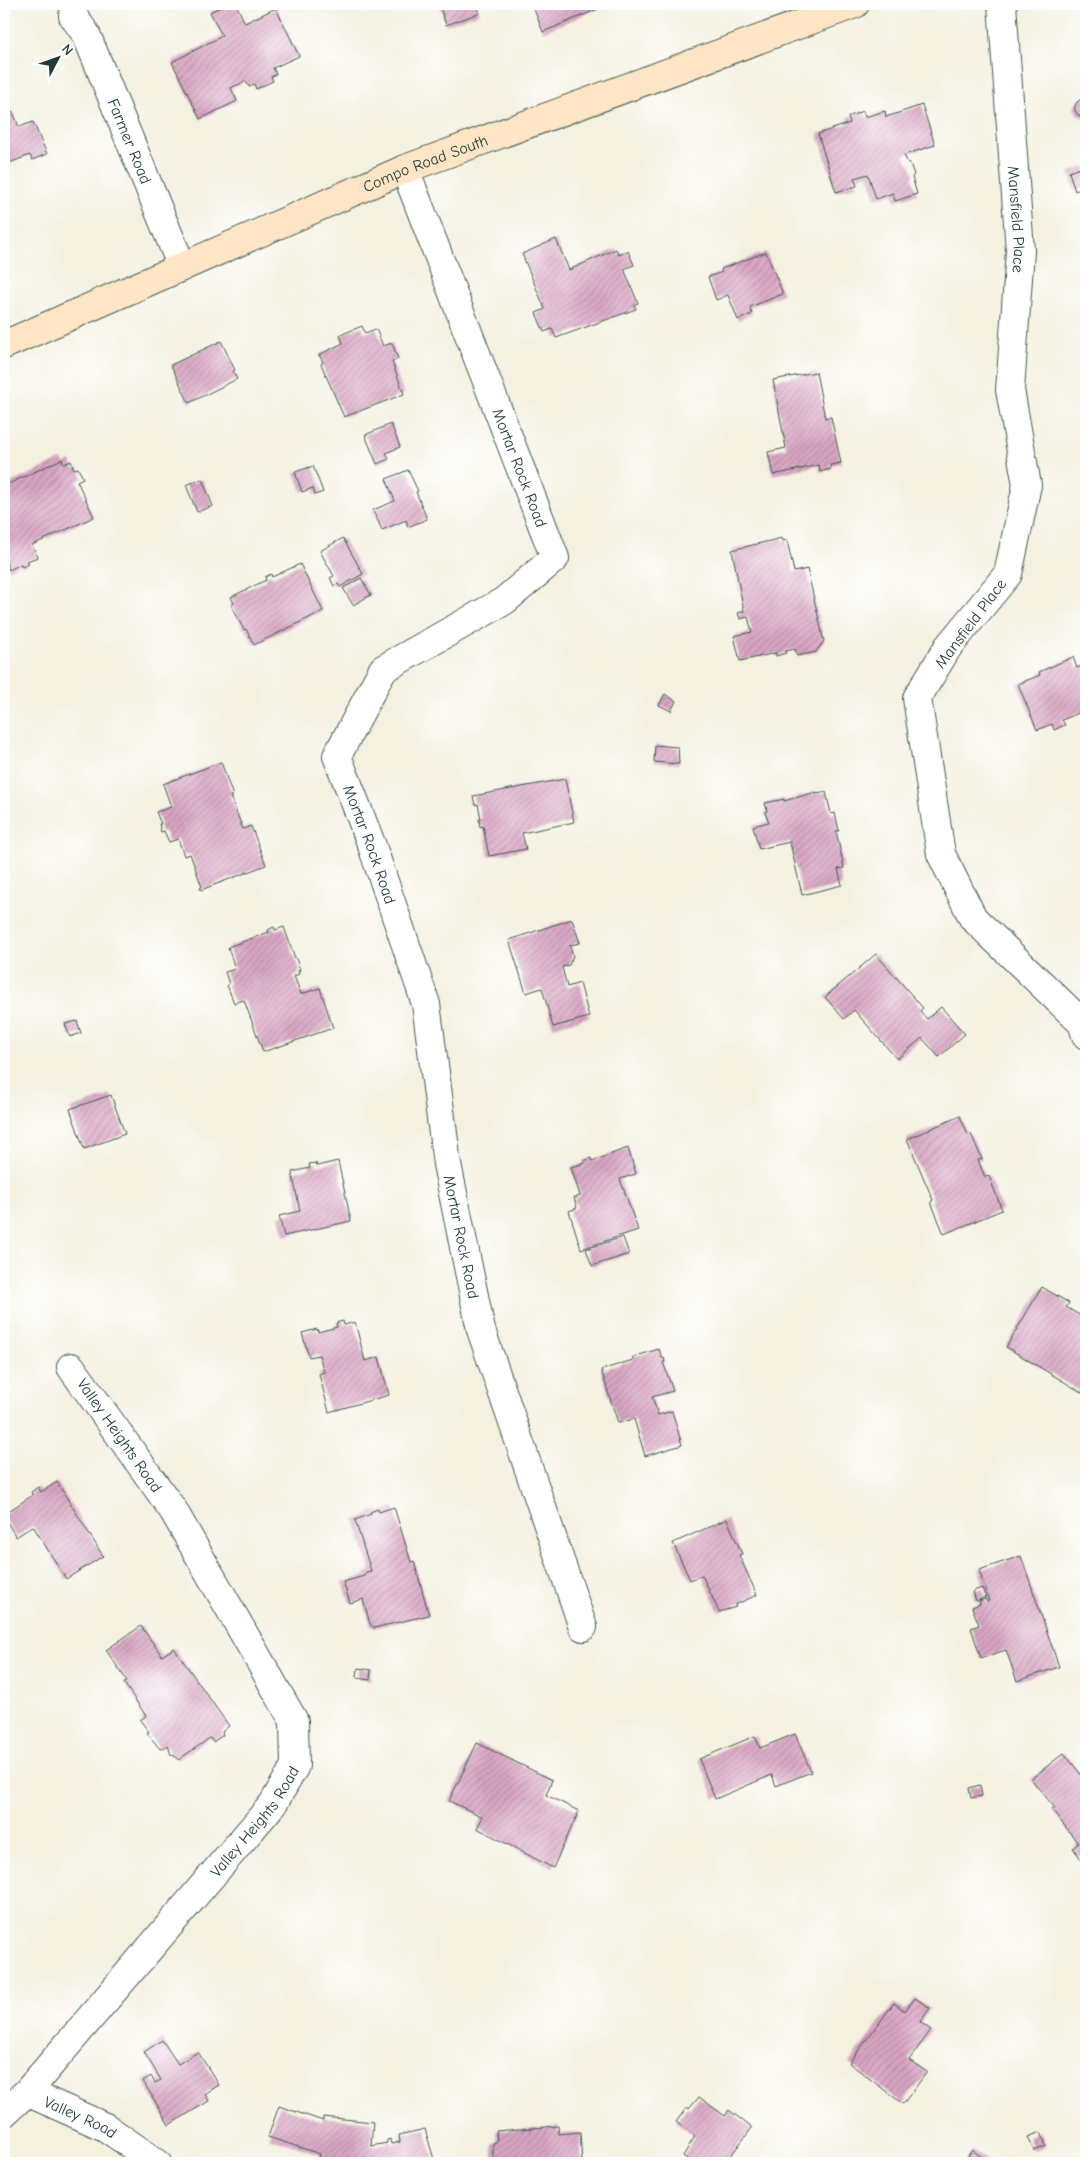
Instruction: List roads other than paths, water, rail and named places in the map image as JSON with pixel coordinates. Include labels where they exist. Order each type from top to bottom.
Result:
[{"type":"main road","name":"Compo Road South","points":[[4,344],[404,169],[855,4]]},
{"type":"street","name":"Mansfield Place","points":[[1002,4],[1020,251],[1010,390],[1026,485],[1008,574],[948,647],[917,698],[941,854],[972,918],[1082,1023],[1086,1035]]},
{"type":"street","name":"Farmer Road","points":[[73,16],[86,34],[182,267]]},
{"type":"street","name":"Mortar Rock Road","points":[[404,169],[555,558],[504,601],[383,668],[337,756],[372,846],[426,1004],[447,1164],[481,1330],[583,1628]]},
{"type":"street","name":"Valley Heights Road","points":[[26,2092],[273,1804],[295,1766],[294,1720],[173,1510],[71,1367]]},
{"type":"street","name":"Valley Road","points":[[4,2112],[26,2092],[105,2127],[157,2163]]}]
